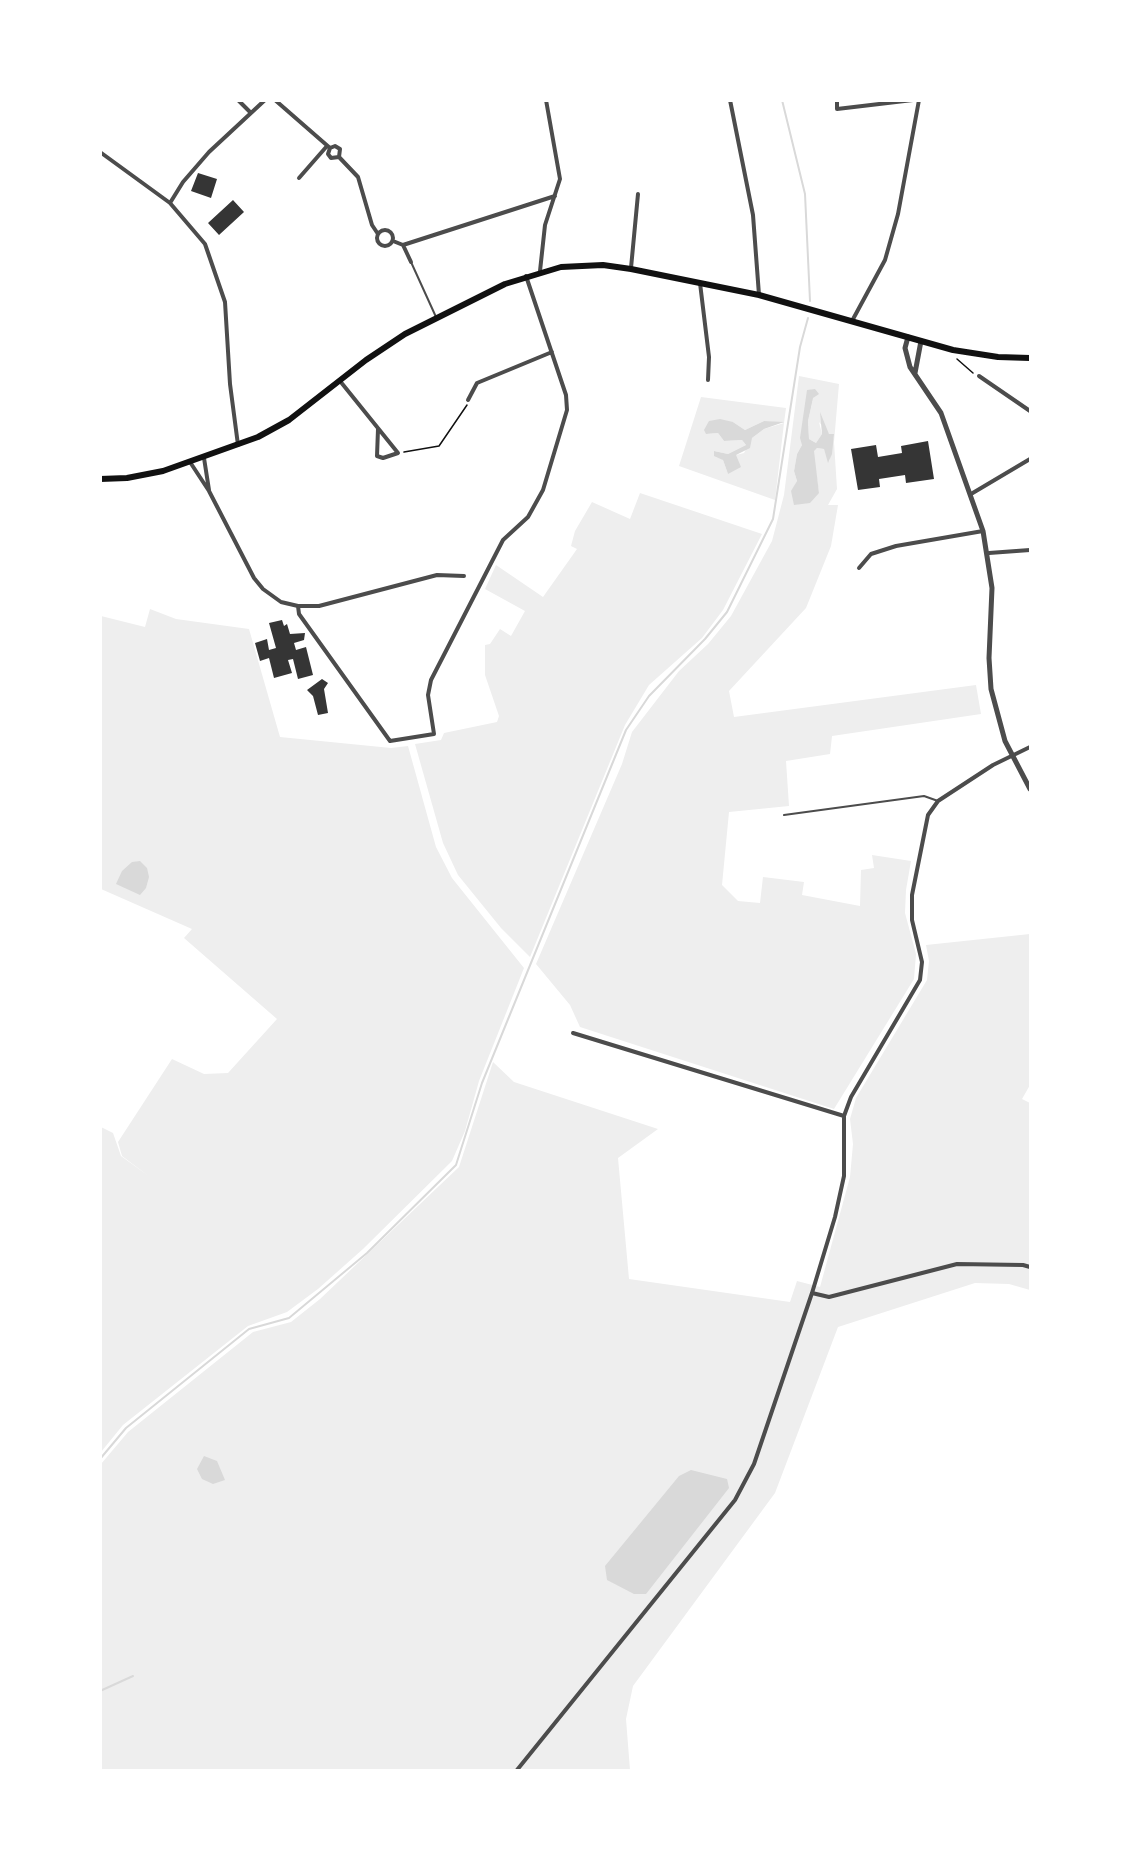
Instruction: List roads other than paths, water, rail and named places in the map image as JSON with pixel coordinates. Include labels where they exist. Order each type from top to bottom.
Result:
[{"type":"main road","points":[[100,479],[144,475],[238,446],[289,420],[382,348],[436,317],[526,276],[588,265],[631,268],[700,282],[972,354],[1030,358]]},
{"type":"street","points":[[238,100],[250,112]]},
{"type":"street","points":[[170,203],[183,182],[209,152],[265,100]]},
{"type":"street","points":[[275,100],[328,147],[328,154],[332,158],[339,157]]},
{"type":"street","points":[[540,272],[545,225],[560,179],[546,100]]},
{"type":"street","points":[[730,100],[753,215],[761,285],[759,296]]},
{"type":"street","points":[[837,100],[837,109],[913,100]]},
{"type":"street","points":[[852,321],[885,260],[898,214],[919,100]]},
{"type":"street","points":[[299,178],[328,147],[335,146],[340,149],[339,157],[360,180],[372,225],[378,234],[378,242],[383,246],[393,241]]},
{"type":"street","points":[[100,152],[170,203],[206,244],[222,287],[227,313],[230,384],[238,446]]},
{"type":"street","points":[[631,268],[638,194]]},
{"type":"street","points":[[378,234],[383,230],[389,231],[393,241],[403,245],[555,196]]},
{"type":"street","points":[[403,245],[411,262]]},
{"type":"street","points":[[298,606],[298,614],[390,741],[434,734],[428,695],[431,680],[503,540],[528,517],[543,490],[567,410],[566,395],[526,276]]},
{"type":"street","points":[[700,282],[699,289],[709,357],[708,380]]},
{"type":"street","points":[[908,337],[905,348],[915,375],[941,413],[983,531],[992,593],[989,673],[999,725],[1010,755],[1030,789]]},
{"type":"street","points":[[915,375],[921,341]]},
{"type":"street","points":[[468,400],[477,383],[552,352]]},
{"type":"street","points":[[979,376],[1030,411]]},
{"type":"street","points":[[339,381],[398,453],[382,458],[377,456],[378,429]]},
{"type":"street","points":[[204,458],[209,491]]},
{"type":"street","points":[[971,494],[1030,459]]},
{"type":"street","points":[[190,462],[209,491],[258,584],[281,602],[298,606],[319,606],[437,575],[464,576]]},
{"type":"street","points":[[859,567],[871,554],[896,546],[983,531]]},
{"type":"street","points":[[988,553],[1030,550]]},
{"type":"street","points":[[517,1770],[735,1500],[754,1464],[812,1293],[844,1176],[844,1116],[851,1097],[920,980],[922,962],[912,920],[912,895],[928,815],[938,801],[1010,755],[1030,747]]},
{"type":"street","points":[[573,1033],[844,1116]]},
{"type":"street","points":[[812,1293],[829,1297],[957,1264],[1023,1265],[1030,1268]]},
{"type":"lane","points":[[411,262],[436,317]]},
{"type":"lane","points":[[784,815],[924,796],[938,801]]},
{"type":"waterway","points":[[782,100],[805,194],[810,301]]},
{"type":"waterway","points":[[100,1459],[126,1428],[249,1329],[289,1318],[367,1253],[456,1165],[482,1083],[626,730],[649,696],[705,639],[727,612],[773,519],[800,347],[808,318]]},
{"type":"waterway","points":[[100,1691],[133,1676]]}]
